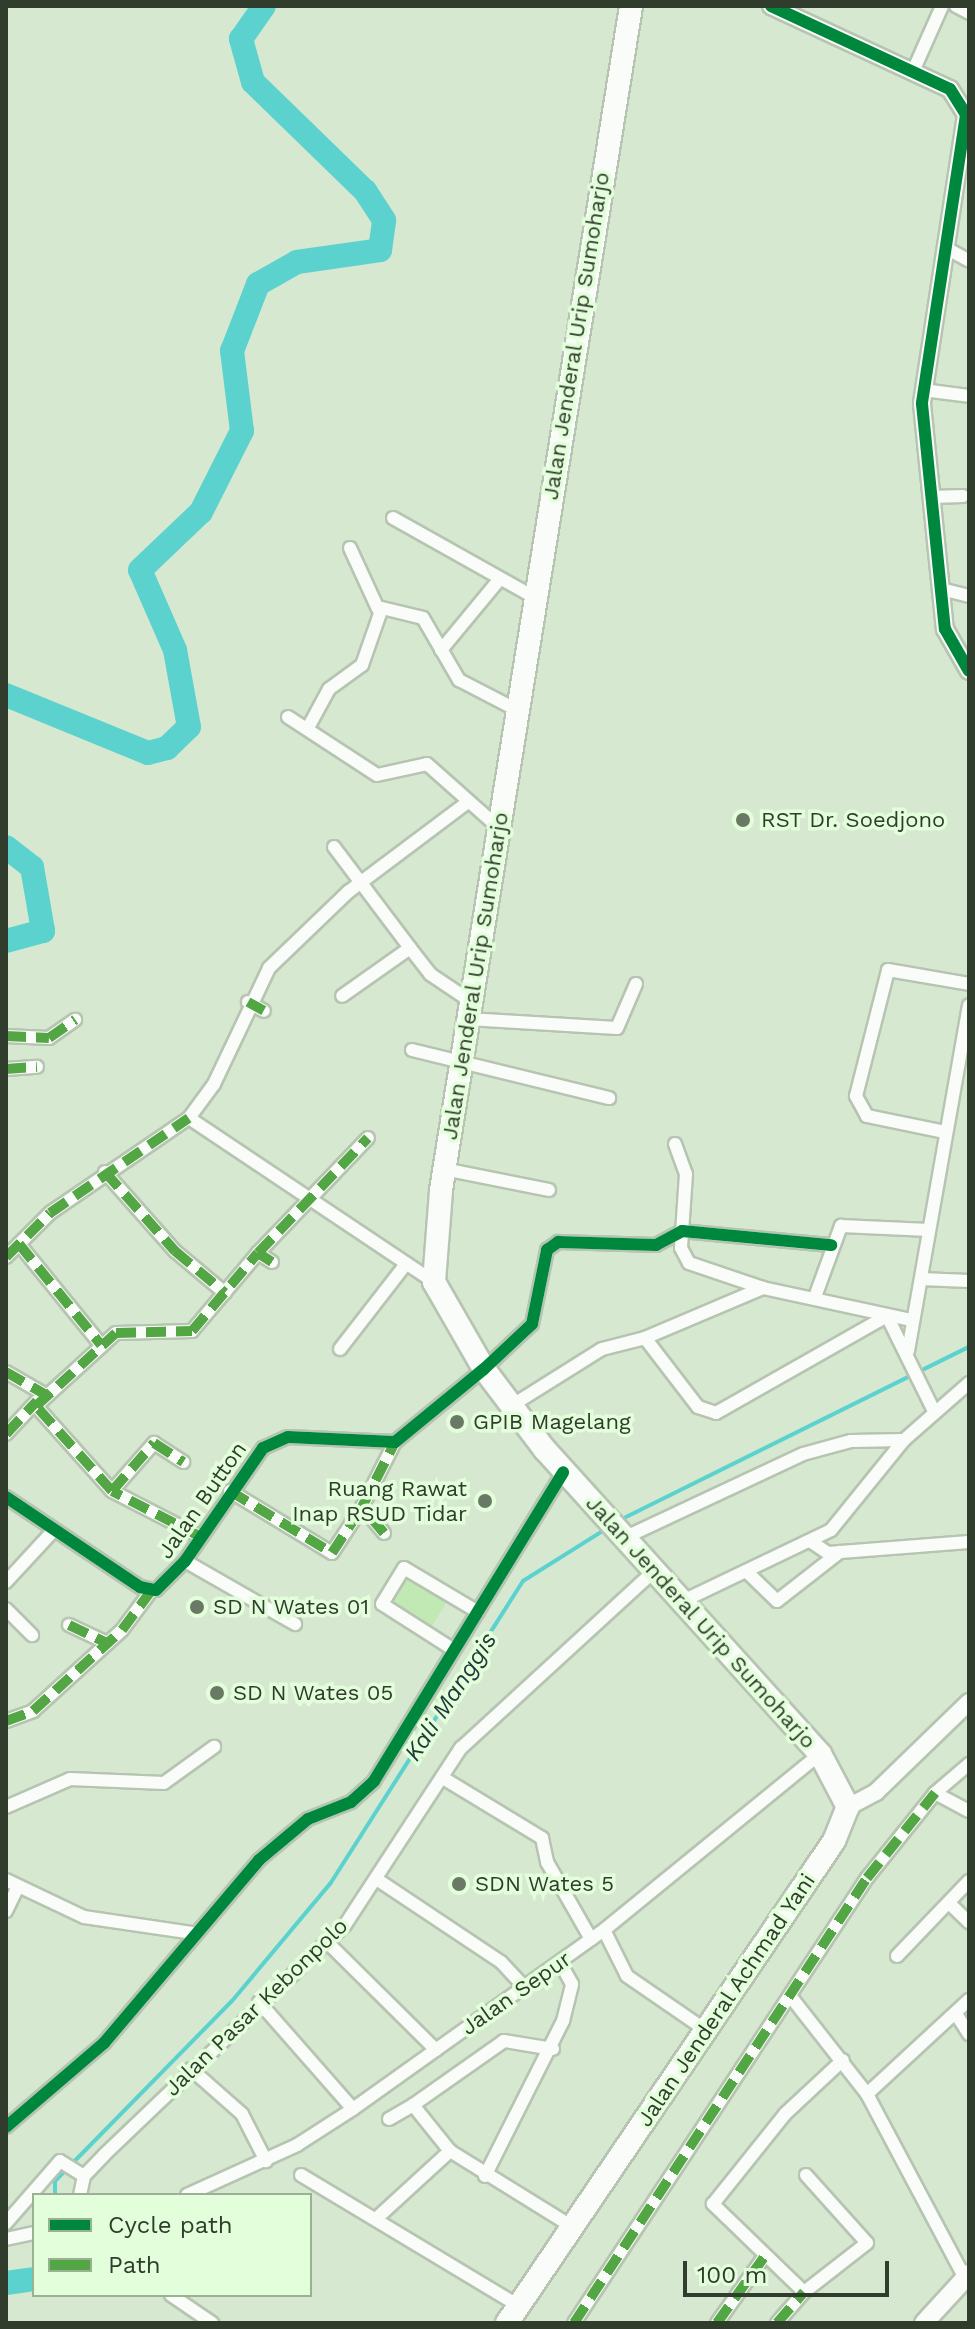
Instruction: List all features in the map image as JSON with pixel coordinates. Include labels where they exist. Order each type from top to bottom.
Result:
[{"type":"highway","name":"Jalan Jenderal Urip Sumoharjo","points":[[631,6],[444,1169],[434,1282],[484,1369],[563,1472],[606,1514],[820,1754],[848,1807]]},
{"type":"highway","name":"Jalan Jenderal Achmad Yani","points":[[513,2315],[834,1841],[848,1807]]},
{"type":"main road","points":[[933,2321],[967,2276]]},
{"type":"street","points":[[771,6],[914,69],[964,103],[967,129],[964,183],[946,248],[923,390],[948,642],[969,671]]},
{"type":"street","points":[[914,69],[942,6]]},
{"type":"street","points":[[956,6],[969,13]]},
{"type":"street","points":[[946,248],[969,261]]},
{"type":"street","points":[[923,390],[969,396]]},
{"type":"street","points":[[932,497],[963,496]]},
{"type":"street","points":[[393,518],[534,597]]},
{"type":"street","points":[[309,726],[329,689],[362,665],[378,609],[350,548]]},
{"type":"street","points":[[441,650],[499,580]]},
{"type":"street","points":[[941,589],[969,596]]},
{"type":"street","points":[[378,609],[423,618],[459,680],[517,710]]},
{"type":"street","points":[[288,717],[309,726],[377,775],[427,764],[465,804],[499,828]]},
{"type":"street","points":[[6,1257],[105,1172],[189,1118],[214,1084],[248,1002],[305,929],[465,804]]},
{"type":"street","points":[[334,847],[358,885],[430,974],[469,1010],[617,1028],[636,984]]},
{"type":"street","points":[[342,996],[410,948]]},
{"type":"street","points":[[945,1132],[867,1116],[856,1096],[888,970],[969,984]]},
{"type":"street","points":[[248,1002],[264,1011]]},
{"type":"street","points":[[908,1354],[911,1320],[921,1279],[969,1005]]},
{"type":"street","points":[[6,1036],[49,1038],[75,1020]]},
{"type":"street","points":[[412,1050],[609,1098]]},
{"type":"street","points":[[6,1069],[37,1067]]},
{"type":"street","points":[[189,1118],[305,1202],[434,1282]]},
{"type":"street","points":[[6,1434],[101,1345],[124,1330],[192,1331],[258,1253],[368,1138]]},
{"type":"street","points":[[675,1144],[686,1174],[682,1231],[689,1263],[763,1288],[911,1320]]},
{"type":"street","points":[[444,1169],[549,1190]]},
{"type":"street","points":[[105,1172],[175,1251],[225,1293]]},
{"type":"street","points":[[815,1297],[831,1245],[844,1224],[929,1230]]},
{"type":"street","points":[[230,1491],[332,1553],[362,1507],[395,1442],[484,1369],[536,1317],[547,1250],[583,1241],[656,1245],[682,1231],[831,1245]]},
{"type":"street","points":[[19,1244],[101,1345]]},
{"type":"street","points":[[258,1253],[272,1262]]},
{"type":"street","points":[[340,1349],[406,1264]]},
{"type":"street","points":[[921,1279],[969,1281]]},
{"type":"street","points":[[511,1406],[602,1349],[645,1338],[763,1288]]},
{"type":"street","points":[[645,1338],[698,1407],[716,1413],[887,1316]]},
{"type":"street","points":[[887,1316],[919,1374],[934,1411]]},
{"type":"street","points":[[6,1372],[42,1398]]},
{"type":"street","points":[[683,1601],[810,1541],[849,1514],[904,1440],[969,1383]]},
{"type":"street","points":[[42,1398],[37,1411],[112,1491],[201,1537]]},
{"type":"street","name":"Jalan Button","points":[[6,1721],[33,1711],[107,1643],[151,1591],[185,1561],[230,1491],[276,1440],[395,1442]]},
{"type":"street","points":[[624,1535],[803,1454],[851,1441],[904,1440]]},
{"type":"street","points":[[112,1491],[154,1443],[183,1462]]},
{"type":"street","points":[[6,2127],[104,2043],[192,1933],[308,1819],[351,1802],[374,1781],[563,1472]]},
{"type":"street","points":[[6,1497],[151,1591]]},
{"type":"street","points":[[362,1507],[384,1533]]},
{"type":"street","points":[[6,1582],[54,1530]]},
{"type":"street","points":[[810,1541],[841,1552],[969,1542]]},
{"type":"street","points":[[746,1571],[777,1601],[841,1552]]},
{"type":"street","points":[[185,1561],[295,1624]]},
{"type":"street","points":[[454,1650],[382,1604],[404,1568],[478,1612]]},
{"type":"street","name":"Jalan Pasar Kebonpolo","points":[[82,2174],[259,2002],[328,1943],[378,1880],[443,1778],[485,1723],[655,1570]]},
{"type":"street","points":[[6,1609],[32,1635]]},
{"type":"street","points":[[69,1625],[107,1643]]},
{"type":"street","points":[[848,1807],[876,1792],[969,1702]]},
{"type":"street","points":[[6,1807],[70,1779],[164,1783],[214,1747]]},
{"type":"street","name":"Jalan Sepur","points":[[192,2193],[266,2161],[353,2109],[604,1930],[820,1754]]},
{"type":"street","points":[[574,2323],[867,1878],[935,1793],[969,1764]]},
{"type":"street","points":[[443,1778],[542,1838],[560,1890],[591,1939]]},
{"type":"street","points":[[935,1793],[969,1811]]},
{"type":"street","points":[[378,1880],[501,1962],[524,1987]]},
{"type":"street","points":[[897,1956],[969,1881]]},
{"type":"street","points":[[6,1911],[11,1884],[84,1917],[192,1933]]},
{"type":"street","points":[[949,1903],[969,1922]]},
{"type":"street","points":[[604,1930],[627,1976],[704,2029]]},
{"type":"street","points":[[328,1943],[436,2050]]},
{"type":"street","points":[[485,2176],[553,2049],[572,1990],[560,1962]]},
{"type":"street","points":[[791,1997],[867,2094],[967,2276]]},
{"type":"street","points":[[867,2094],[969,2000]]},
{"type":"street","points":[[259,2002],[353,2109]]},
{"type":"street","points":[[956,2014],[969,2034]]},
{"type":"street","points":[[389,2119],[504,2041],[553,2049]]},
{"type":"street","points":[[804,2292],[716,2214],[714,2198],[785,2114],[843,2060]]},
{"type":"street","points":[[191,2069],[242,2114],[266,2161]]},
{"type":"street","points":[[413,2105],[450,2151],[485,2176],[574,2228]]},
{"type":"street","points":[[378,2217],[450,2151]]},
{"type":"street","points":[[6,2223],[57,2163],[69,2164],[82,2174],[80,2193]]},
{"type":"street","points":[[301,2175],[378,2217],[513,2315]]},
{"type":"street","points":[[777,2323],[804,2292],[867,2243],[806,2175]]},
{"type":"street","points":[[6,2239],[32,2233]]},
{"type":"street","points":[[717,2323],[764,2257]]},
{"type":"street","points":[[174,2297],[212,2323]]},
{"type":"green space","points":[[407,1572],[449,1599],[429,1629],[387,1602]]},
{"type":"waterway","points":[[6,695],[148,753],[167,748],[189,727],[175,650],[140,570],[201,512],[242,431],[232,351],[258,284],[297,262],[380,250],[384,220],[365,191],[253,82],[241,39],[264,6]]},
{"type":"waterway","points":[[6,847],[32,867],[43,931],[6,941]]},
{"type":"waterway","name":"Kali Manggis","points":[[620,1520],[969,1347]]},
{"type":"waterway","name":"Kali Manggis","points":[[55,2193],[55,2181],[232,2001],[330,1884],[523,1581],[606,1529]]},
{"type":"waterway","name":"Kali Manggis","points":[[6,2283],[32,2279]]},
{"type":"marked path","points":[[248,1002],[264,1011]]},
{"type":"marked path","points":[[6,1036],[49,1038],[75,1020]]},
{"type":"marked path","points":[[6,1069],[37,1067]]},
{"type":"marked path","points":[[6,1257],[50,1213],[189,1118]]},
{"type":"marked path","points":[[272,1262],[258,1253],[368,1138]]},
{"type":"marked path","points":[[105,1172],[175,1251],[225,1293]]},
{"type":"marked path","points":[[19,1244],[101,1345]]},
{"type":"marked path","points":[[201,1537],[112,1491],[36,1406],[116,1333],[192,1331],[258,1253]]},
{"type":"marked path","points":[[6,1372],[46,1395]]},
{"type":"marked path","points":[[6,1434],[37,1401]]},
{"type":"marked path","points":[[384,1533],[362,1507],[395,1442]]},
{"type":"marked path","points":[[112,1491],[154,1443],[183,1462]]},
{"type":"marked path","points":[[230,1491],[332,1553],[362,1507]]},
{"type":"marked path","points":[[6,1721],[33,1711],[122,1630],[151,1591]]},
{"type":"marked path","points":[[69,1625],[107,1643]]},
{"type":"marked path","points":[[574,2323],[867,1878],[935,1793]]},
{"type":"marked path","points":[[717,2323],[764,2257]]},
{"type":"marked path","points":[[777,2323],[804,2292]]},
{"type":"cycle path","points":[[771,6],[950,89],[966,115],[922,404],[945,629],[969,671]]},
{"type":"cycle path","points":[[6,1497],[140,1587],[156,1590],[185,1561],[263,1448],[288,1437],[395,1442],[484,1369],[532,1324],[547,1250],[558,1242],[656,1245],[682,1231],[831,1245]]},
{"type":"cycle path","points":[[6,2127],[104,2043],[259,1860],[308,1819],[351,1802],[374,1781],[563,1472]]},
{"type":"place","name":"RST Dr. Soedjono","points":[[743,820]]},
{"type":"place","name":"GPIB Magelang","points":[[457,1422]]},
{"type":"place","name":"Ruang Rawat Inap RSUD Tidar","points":[[485,1501]]},
{"type":"place","name":"SD N Wates 01","points":[[197,1607]]},
{"type":"place","name":"SD N Wates 05","points":[[217,1693]]},
{"type":"place","name":"SDN Wates 5","points":[[459,1884]]}]
